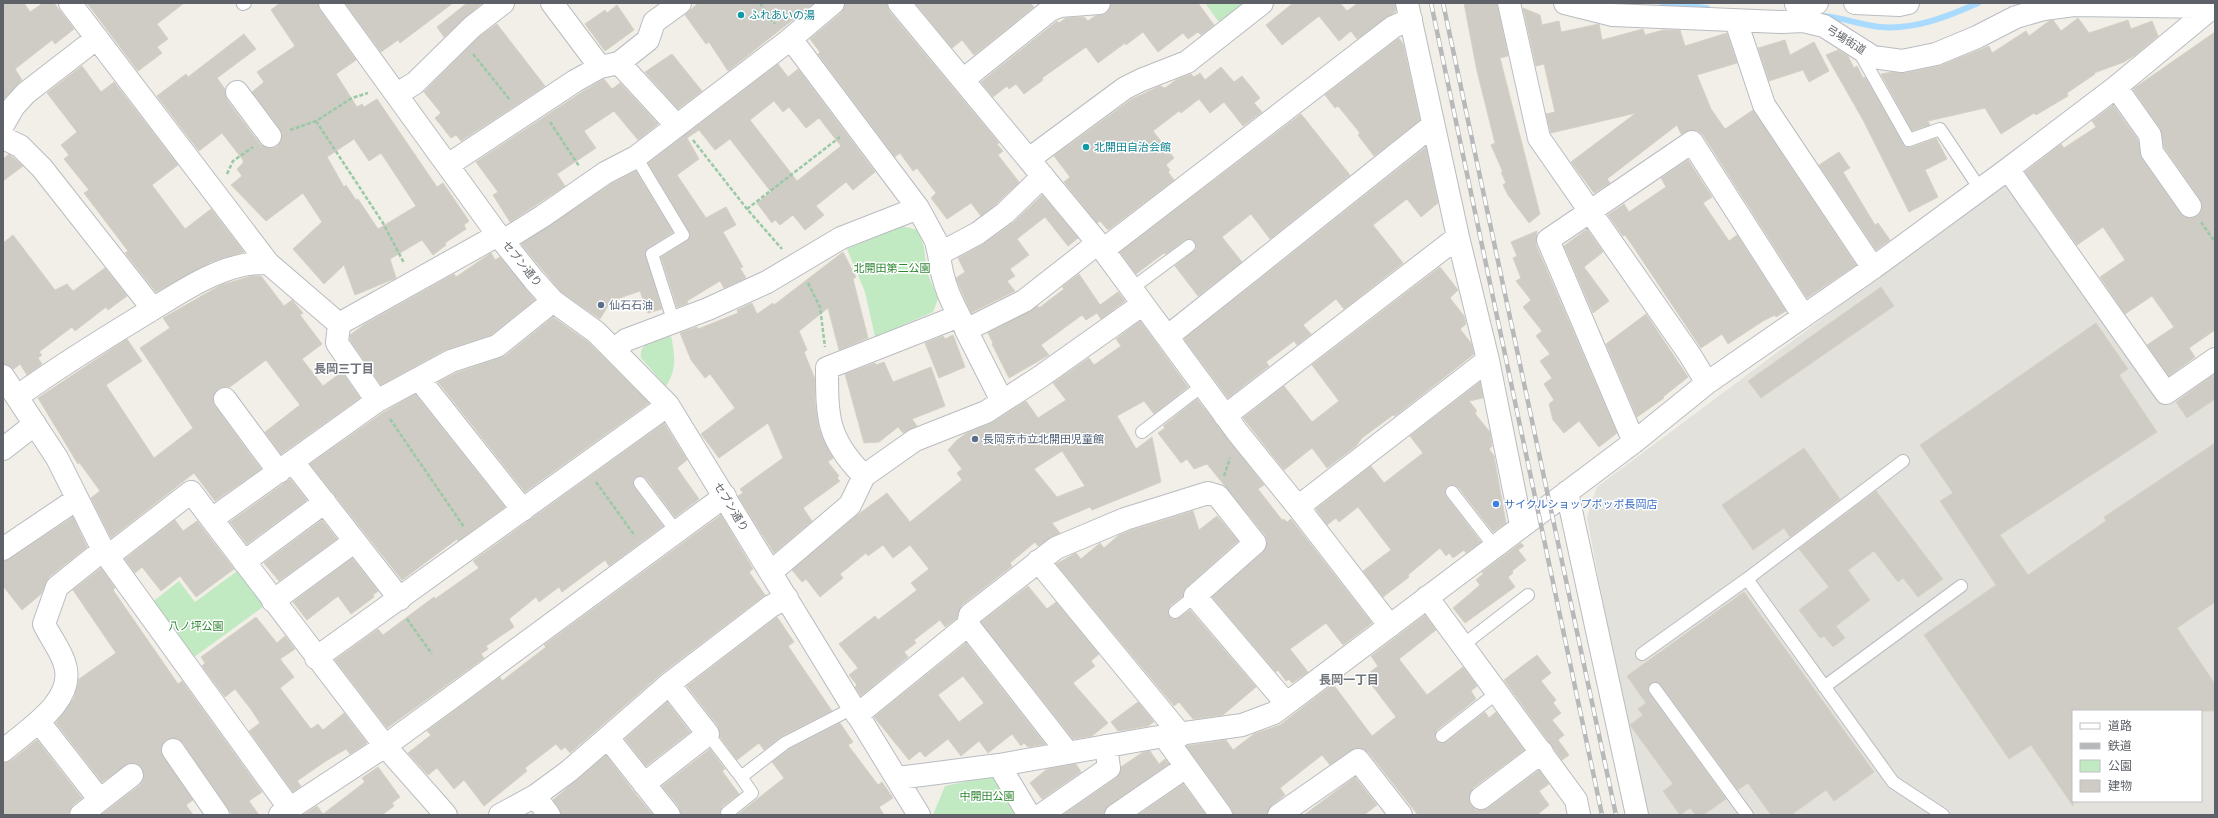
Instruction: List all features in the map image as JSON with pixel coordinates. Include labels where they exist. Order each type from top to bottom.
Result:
[{"type":"street","points":[[70,3],[268,263],[338,324]]},
{"type":"street","name":"セブン通り","points":[[330,3],[448,164],[500,238],[534,280],[553,301],[596,332],[668,405],[855,711],[898,778],[919,815]]},
{"type":"street","points":[[394,90],[415,83],[460,38],[503,3]]},
{"type":"street","points":[[552,3],[609,65],[679,125]]},
{"type":"street","points":[[448,164],[575,80],[609,65],[648,40],[654,22],[680,3]]},
{"type":"street","points":[[338,324],[414,282],[500,238],[636,157],[789,40],[833,3]]},
{"type":"street","points":[[900,3],[1100,246],[1202,386],[1298,506],[1390,626]]},
{"type":"street","points":[[962,80],[1050,10],[1060,6],[1099,3]]},
{"type":"street","points":[[1029,159],[1125,88],[1187,62],[1262,3]]},
{"type":"street","points":[[1509,3],[1539,138],[1708,383]]},
{"type":"street","name":"弓場街道","points":[[1565,3],[1613,15],[1690,11],[1736,21],[1803,8],[1824,26],[1857,48],[1874,57],[1902,61],[1936,54],[1977,37],[2016,17],[2044,9],[2074,5],[2215,7]]},
{"type":"street","points":[[1855,3],[1899,5],[1908,3]]},
{"type":"street","points":[[898,778],[999,765],[1172,735],[1242,725],[1274,712],[1390,626],[1521,525],[1634,442],[1708,383],[1803,315],[1873,268],[2008,169],[2116,87],[2215,7]]},
{"type":"street","points":[[1409,11],[1458,237],[1488,360],[1521,525]]},
{"type":"street","points":[[864,476],[847,460],[835,439],[827,411],[827,368],[1024,301],[1393,27],[1409,11]]},
{"type":"street","points":[[1736,21],[1764,105],[1873,268]]},
{"type":"street","points":[[5,117],[26,93],[97,38]]},
{"type":"street","points":[[789,40],[918,208],[936,241],[941,276],[1002,401]]},
{"type":"street","points":[[2116,87],[2150,135],[2152,152],[2190,206]]},
{"type":"street","points":[[237,92],[270,136]]},
{"type":"street","points":[[1167,337],[1433,125]]},
{"type":"street","points":[[3,138],[20,146],[42,168],[153,309]]},
{"type":"street","points":[[1634,442],[1548,240],[1692,142],[1803,315]]},
{"type":"street","points":[[2008,169],[2166,393],[2215,359]]},
{"type":"street","points":[[939,254],[978,234],[1005,213],[1043,176]]},
{"type":"street","points":[[614,350],[626,340],[674,323],[767,282],[841,238],[918,208]]},
{"type":"street","points":[[1232,424],[1458,237]]},
{"type":"street","points":[[18,396],[66,362],[196,283],[238,266],[268,263]]},
{"type":"street","points":[[770,572],[850,504],[864,476],[915,440],[986,412],[1040,376],[1137,296]]},
{"type":"street","points":[[212,519],[377,401],[451,360],[497,346],[553,301]]},
{"type":"street","points":[[338,324],[336,343],[377,401]]},
{"type":"street","points":[[1298,506],[1488,360]]},
{"type":"street","points":[[3,376],[18,396],[57,458],[105,553],[285,812],[385,746],[725,496]]},
{"type":"street","points":[[418,379],[523,510]]},
{"type":"street","points":[[225,399],[286,467],[325,502],[398,601]]},
{"type":"street","points":[[316,658],[398,601],[668,405]]},
{"type":"street","points":[[3,449],[35,424]]},
{"type":"street","points":[[3,751],[39,722],[55,705],[66,682],[66,666],[44,624],[57,587],[191,492],[316,658],[385,746],[446,815]]},
{"type":"street","points":[[1567,492],[1637,815]]},
{"type":"street","points":[[855,711],[968,625],[970,615],[1056,548],[1125,519],[1208,493],[1218,496],[1255,543],[1195,596],[1286,703]]},
{"type":"street","points":[[3,549],[77,499]]},
{"type":"street","points":[[244,562],[325,502]]},
{"type":"street","points":[[273,601],[355,541]]},
{"type":"street","points":[[1038,561],[1172,735],[1186,767],[1221,815]]},
{"type":"street","points":[[1427,597],[1576,800],[1579,815]]},
{"type":"street","points":[[500,815],[535,796],[608,738],[669,684],[771,606],[787,598]]},
{"type":"street","points":[[968,625],[1068,753]]},
{"type":"street","points":[[644,784],[708,734],[669,684]]},
{"type":"street","points":[[39,722],[100,800]]},
{"type":"street","points":[[608,738],[669,815]]},
{"type":"street","points":[[1041,815],[1109,768],[1106,746]]},
{"type":"street","points":[[173,750],[218,815]]},
{"type":"street","points":[[1481,798],[1542,752]]},
{"type":"street","points":[[1279,815],[1358,760],[1401,815]]},
{"type":"street","points":[[999,765],[1029,815]]},
{"type":"street","points":[[1116,815],[1186,767]]},
{"type":"street","points":[[81,815],[132,775]]},
{"type":"street","points":[[535,796],[549,815]]},
{"type":"lane","points":[[1857,48],[1909,140],[1940,129],[1980,189]]},
{"type":"lane","points":[[636,157],[683,235],[652,254],[674,323]]},
{"type":"lane","points":[[1137,296],[1189,246]]},
{"type":"lane","points":[[1142,432],[1202,386]]},
{"type":"lane","points":[[1642,654],[1747,579],[1903,461]]},
{"type":"lane","points":[[640,484],[676,531]]},
{"type":"lane","points":[[1452,492],[1494,546]]},
{"type":"lane","points":[[1747,579],[1894,782],[1943,815]]},
{"type":"lane","points":[[1824,687],[1962,586]]},
{"type":"lane","points":[[1463,646],[1528,595]]},
{"type":"lane","points":[[1175,612],[1195,596]]},
{"type":"lane","points":[[1655,689],[1747,815]]},
{"type":"lane","points":[[1442,736],[1498,692]]},
{"type":"lane","points":[[741,777],[785,743],[855,711]]},
{"type":"lane","points":[[708,734],[752,794],[727,813]]},
{"type":"path","points":[[760,3],[789,40]]},
{"type":"path","points":[[460,38],[531,110],[590,184]]},
{"type":"path","points":[[394,90],[352,98],[316,121],[383,223],[414,282]]},
{"type":"path","points":[[679,125],[747,209],[797,265],[820,307],[827,368]]},
{"type":"path","points":[[747,209],[855,125]]},
{"type":"path","points":[[377,401],[476,544]]},
{"type":"path","points":[[1218,496],[1232,424]]},
{"type":"path","points":[[584,465],[647,553]]},
{"type":"path","points":[[398,601],[432,654]]},
{"type":"shaded area","points":[[2004,183],[2095,309],[2164,398],[2215,364],[2215,815],[1643,815],[1587,517],[1597,487]]},
{"type":"green space","points":[[1205,3],[1247,3],[1221,25]]},
{"type":"green space","name":"北開田第二公園","points":[[901,226],[918,230],[924,247],[927,272],[938,299],[933,312],[875,337],[865,292],[847,249]]},
{"type":"green space","points":[[671,336],[674,362],[670,380],[666,386],[641,358],[641,352],[650,342]]},
{"type":"green space","name":"八ノ坪公園","points":[[240,569],[267,604],[190,660],[150,604],[179,581],[195,602]]},
{"type":"green space","name":"中開田公園","points":[[997,775],[1022,815],[933,815],[945,786]]},
{"type":"building","points":[[3,3],[24,3],[30,12],[43,3],[54,3],[74,29],[55,44],[52,40],[15,69],[22,80],[3,100]]},
{"type":"building","points":[[87,3],[184,3],[157,24],[168,39],[157,47],[162,53],[138,71]]},
{"type":"building","points":[[280,3],[318,3],[320,10],[356,60],[336,74],[357,107],[362,104],[364,107],[377,99],[437,187],[443,183],[469,221],[464,225],[466,229],[445,243],[446,245],[433,255],[422,240],[390,259],[396,278],[355,295],[344,265],[324,284],[293,249],[322,222],[303,193],[266,221],[231,185],[242,176],[237,169],[243,163],[243,160],[222,133],[199,151],[157,96],[186,74],[188,77],[244,34],[256,49],[217,78],[225,89],[227,100],[260,144],[271,148],[278,146],[282,135],[280,129],[252,92],[264,82],[257,72],[295,46],[271,10]],"holes":[[[354,139],[369,161],[381,153],[416,206],[378,229],[358,199],[356,200],[346,185],[344,187],[327,157]]]},
{"type":"building","points":[[345,3],[453,3],[400,43],[398,40],[381,52]]},
{"type":"building","points":[[467,3],[482,3],[444,37],[437,27]]},
{"type":"building","points":[[698,3],[814,3],[728,71],[709,42],[706,44],[685,15]]},
{"type":"building","points":[[845,3],[887,3],[889,11],[999,143],[997,144],[1003,151],[998,155],[1019,182],[981,216],[971,203],[947,219],[931,198],[936,193],[917,168],[913,171],[900,153],[895,157],[818,54],[820,52],[810,39],[841,13]]},
{"type":"building","points":[[915,3],[1030,3],[1034,7],[974,55],[962,40],[952,48]]},
{"type":"building","points":[[1111,3],[1198,3],[1214,25],[1201,35],[1198,32],[1188,39],[1183,33],[1158,52],[1143,32],[1098,63],[1086,47],[1042,78],[1043,80],[1024,94],[1016,84],[1009,89],[1007,86],[993,97],[981,82],[1057,21],[1059,23],[1066,18],[1084,17],[1088,21],[1095,16],[1106,13]]},
{"type":"building","points":[[1293,3],[1340,3],[1347,11],[1358,3],[1395,3],[1396,11],[1357,39],[1351,31],[1339,41],[1319,16],[1282,45],[1266,25]]},
{"type":"building","points":[[1464,3],[1497,3],[1508,56],[1500,58],[1540,214],[1529,223],[1508,195],[1503,185],[1506,183],[1501,172],[1503,172],[1491,145],[1495,143],[1477,71]]},
{"type":"building","points":[[617,5],[634,30],[605,51],[585,24],[605,10],[607,13]]},
{"type":"building","points":[[1523,8],[1540,15],[1542,25],[1559,21],[1561,32],[1599,24],[1602,40],[1643,29],[1645,35],[1663,30],[1680,30],[1685,46],[1727,33],[1737,63],[1697,75],[1711,109],[1725,129],[1753,110],[1856,265],[1807,298],[1703,135],[1698,131],[1692,130],[1681,134],[1677,125],[1607,179],[1610,183],[1594,193],[1571,162],[1636,113],[1551,133],[1546,114],[1555,112],[1544,64],[1536,66]]},
{"type":"building","points":[[2078,18],[2089,33],[2128,20],[2131,29],[2152,21],[2158,36],[2124,62],[2094,73],[2095,74],[2067,93],[2068,96],[2036,115],[2034,113],[2001,134],[1985,108],[1928,121],[1930,125],[1912,131],[1881,74],[1892,72],[1905,73],[1939,66],[1989,46],[1992,53],[2026,31],[2029,36],[2049,21],[2053,20],[2061,31]]},
{"type":"building","points":[[497,24],[545,86],[461,141],[456,135],[451,138],[435,118],[441,113],[424,92],[480,36]]},
{"type":"building","points":[[2215,32],[2215,330],[2189,348],[2195,357],[2169,376],[2147,345],[2174,327],[2152,296],[2125,314],[2100,277],[2125,260],[2103,227],[2077,245],[2025,172],[2061,144],[2064,148],[2096,127],[2092,121],[2113,105],[2138,140],[2142,159],[2180,213],[2184,217],[2191,218],[2197,216],[2201,211],[2200,199],[2164,147],[2160,128],[2133,89]]},
{"type":"building","points":[[1399,38],[1403,44],[1420,120],[1374,156],[1358,135],[1360,133],[1338,106],[1335,108],[1325,95]]},
{"type":"building","points":[[1785,40],[1790,55],[1814,42],[1829,71],[1809,82],[1803,70],[1769,81],[1758,48]]},
{"type":"building","points":[[1838,50],[1848,56],[1854,68],[1857,66],[1863,78],[1865,77],[1905,146],[1912,147],[1936,138],[1947,159],[1925,170],[1938,197],[1909,212],[1863,120],[1826,55]]},
{"type":"building","points":[[672,54],[702,91],[678,109],[645,72]]},
{"type":"building","points":[[778,64],[788,77],[798,69],[875,172],[853,190],[846,182],[816,206],[824,215],[805,230],[793,215],[780,225],[775,220],[772,223],[757,203],[771,192],[730,139],[715,150],[699,130],[687,138],[699,159],[677,175],[706,218],[726,207],[736,225],[723,232],[743,267],[740,268],[746,278],[724,288],[720,281],[687,301],[688,303],[677,307],[661,257],[687,241],[690,234],[648,163]],"holes":[[[774,101],[783,112],[789,107],[806,128],[819,118],[841,146],[797,181],[750,120]]]},
{"type":"building","points":[[82,66],[101,92],[114,82],[178,165],[152,185],[185,229],[211,209],[244,252],[211,262],[156,292],[125,253],[128,251],[84,193],[89,190],[64,159],[69,155],[61,145],[77,132],[47,93]]},
{"type":"building","points":[[1221,67],[1234,82],[1242,76],[1260,98],[1254,103],[1262,112],[1243,126],[1224,102],[1210,113],[1199,99],[1181,113],[1179,111],[1153,131],[1174,158],[1166,165],[1170,170],[1168,172],[1174,180],[1108,230],[1100,221],[1097,223],[1064,182],[1070,177],[1054,156],[1132,99],[1160,86],[1165,88],[1176,80],[1191,74],[1194,77],[1200,73],[1205,80]]},
{"type":"building","points":[[604,79],[612,89],[620,83],[658,124],[638,140],[614,111],[584,131],[596,148],[557,174],[565,186],[510,222],[493,195],[498,192],[476,162]]},
{"type":"building","points":[[1301,114],[1350,175],[1270,239],[1251,214],[1222,237],[1242,262],[1198,296],[1175,266],[1196,249],[1196,245],[1192,239],[1185,240],[1166,254],[1164,253],[1136,274],[1120,252]]},
{"type":"building","points":[[1426,147],[1438,203],[1421,217],[1407,199],[1373,225],[1403,263],[1344,309],[1336,299],[1303,325],[1311,334],[1297,345],[1294,341],[1266,362],[1269,366],[1228,398],[1184,339]]},
{"type":"building","points":[[1839,152],[1850,168],[1843,172],[1875,225],[1878,223],[1890,240],[1876,250],[1819,165]]},
{"type":"building","points":[[9,154],[23,166],[3,181],[3,159]]},
{"type":"building","points":[[1688,160],[1712,197],[1703,203],[1729,241],[1737,235],[1786,311],[1776,317],[1775,315],[1763,321],[1728,344],[1722,334],[1701,348],[1630,242],[1625,235],[1623,236],[1608,215],[1624,204],[1629,212],[1666,187],[1661,178]]},
{"type":"building","points":[[636,171],[673,232],[648,248],[645,253],[662,309],[648,313],[640,291],[611,301],[600,319],[561,292],[521,244],[611,184]]},
{"type":"building","points":[[1042,195],[1078,238],[1068,246],[1045,217],[1017,239],[1029,255],[1010,269],[1015,276],[1007,281],[1015,291],[971,313],[956,278],[965,272],[958,258],[985,243],[1013,223]]},
{"type":"building","points":[[1587,229],[1603,252],[1584,267],[1609,301],[1593,313],[1564,246]]},
{"type":"building","points":[[1537,231],[1536,245],[1617,433],[1599,447],[1579,421],[1564,433],[1553,420],[1549,404],[1554,400],[1544,384],[1552,378],[1540,361],[1550,354],[1536,336],[1542,331],[1523,307],[1531,300],[1516,281],[1521,278],[1513,258],[1517,256],[1511,242]]},
{"type":"building","points":[[13,235],[55,290],[67,284],[73,291],[105,268],[127,296],[108,310],[106,307],[75,331],[72,327],[39,352],[42,355],[38,358],[42,364],[27,375],[20,364],[14,369],[3,364],[3,243]]},
{"type":"building","points":[[843,252],[856,277],[853,279],[868,338],[839,350],[828,308],[799,331],[807,350],[804,352],[815,379],[815,402],[819,429],[833,458],[828,462],[839,476],[837,478],[840,481],[803,508],[812,521],[774,553],[738,496],[743,493],[740,489],[783,458],[768,423],[719,458],[701,434],[735,408],[710,374],[705,378],[691,360],[680,333],[697,327],[698,329],[738,313],[737,310],[752,303],[757,314],[773,303],[774,305]]},
{"type":"building","points":[[491,253],[495,260],[500,257],[535,300],[491,335],[445,350],[381,385],[350,340],[350,335],[365,324],[454,274],[456,277]]},
{"type":"building","points":[[1440,267],[1458,290],[1450,298],[1464,316],[1466,324],[1460,329],[1471,343],[1474,354],[1395,416],[1393,415],[1362,438],[1356,446],[1327,468],[1312,448],[1284,470],[1243,418],[1284,386],[1312,422],[1339,401],[1312,365]]},
{"type":"building","points":[[1079,274],[1100,305],[1118,292],[1125,301],[1101,319],[1097,313],[1086,320],[1082,315],[1041,345],[1049,355],[1009,378],[988,333],[1038,306],[1039,308],[1064,289],[1062,287]]},
{"type":"building","points":[[252,276],[261,276],[284,306],[292,300],[303,313],[300,315],[322,344],[302,359],[323,386],[342,372],[360,398],[281,454],[265,432],[300,405],[266,360],[230,387],[217,389],[213,400],[215,406],[261,469],[215,501],[194,473],[111,538],[91,498],[100,491],[79,462],[78,464],[38,398],[127,339],[142,361],[106,385],[154,458],[193,428],[140,348],[170,328],[163,318],[221,285]]},
{"type":"building","points":[[1881,287],[1894,306],[1761,398],[1748,381]]},
{"type":"building","points":[[1646,314],[1688,377],[1663,397],[1664,398],[1637,417],[1606,344]]},
{"type":"building","points":[[553,317],[588,342],[649,403],[525,492],[438,382],[456,373],[505,356]]},
{"type":"building","points":[[1140,321],[1188,387],[1154,414],[1144,401],[1117,416],[1136,449],[1152,437],[1161,482],[1092,510],[1090,507],[1052,523],[1060,533],[1038,546],[1035,542],[1010,563],[1012,566],[962,605],[957,618],[945,627],[940,620],[914,640],[916,643],[904,652],[908,657],[861,696],[855,687],[857,685],[849,675],[858,668],[839,644],[875,616],[878,620],[917,590],[911,583],[929,569],[910,545],[893,558],[883,545],[868,556],[866,553],[840,574],[843,578],[820,597],[806,579],[802,582],[792,570],[856,516],[887,493],[910,522],[962,480],[957,473],[962,469],[948,450],[957,440],[967,433],[993,422],[1026,401],[1038,418],[1066,400],[1053,383],[1089,358],[1094,365],[1121,346],[1116,339]],"holes":[[[1062,451],[1085,486],[1057,497],[1034,469]]]},
{"type":"building","points":[[2096,323],[2128,369],[2119,375],[2157,432],[2000,535],[2028,575],[2106,521],[2104,517],[2215,443],[2215,602],[2177,628],[2215,684],[2215,711],[2072,710],[2073,806],[2031,745],[2009,759],[1924,635],[1996,585],[1940,501],[1953,493],[1920,445]]},
{"type":"building","points":[[953,335],[965,367],[939,378],[925,343],[943,336],[945,339]]},
{"type":"building","points":[[884,362],[893,382],[931,367],[945,406],[912,419],[917,426],[903,433],[898,427],[879,442],[864,443],[845,374],[875,363],[876,365]]},
{"type":"building","points":[[2215,374],[2215,399],[2187,418],[2176,402]]},
{"type":"building","points":[[1480,382],[1483,398],[1469,401],[1477,411],[1475,412],[1476,415],[1490,432],[1492,446],[1489,449],[1494,456],[1506,523],[1493,532],[1458,487],[1454,485],[1448,486],[1445,490],[1446,496],[1481,542],[1466,553],[1464,550],[1453,558],[1449,553],[1446,556],[1440,548],[1408,575],[1409,577],[1383,597],[1363,571],[1391,550],[1358,507],[1339,522],[1336,518],[1327,525],[1316,509],[1371,466],[1384,483],[1423,453],[1410,436]]},
{"type":"building","points":[[415,394],[505,507],[458,541],[457,539],[402,580],[310,464],[384,412]]},
{"type":"building","points":[[1197,399],[1264,485],[1258,489],[1282,520],[1284,519],[1287,522],[1291,519],[1372,623],[1343,645],[1326,623],[1290,649],[1308,672],[1292,683],[1289,679],[1286,681],[1278,670],[1276,672],[1212,597],[1263,552],[1267,541],[1265,535],[1207,464],[1194,469],[1187,459],[1181,463],[1158,433],[1165,428],[1163,426]]},
{"type":"building","points":[[664,423],[687,460],[677,468],[699,499],[675,517],[646,478],[639,476],[636,477],[633,480],[634,487],[663,526],[609,566],[605,560],[562,592],[559,587],[539,602],[536,597],[509,619],[514,627],[486,646],[488,649],[481,654],[484,658],[387,728],[335,660],[378,629],[383,635],[434,597],[435,599],[479,568],[473,561]]},
{"type":"building","points":[[1804,448],[1840,499],[1790,537],[1784,528],[1753,550],[1722,505]]},
{"type":"building","points":[[290,479],[307,500],[247,544],[230,522]]},
{"type":"building","points":[[1876,491],[1943,579],[1918,597],[1903,578],[1898,582],[1874,551],[1848,570],[1870,600],[1836,626],[1845,638],[1833,647],[1824,636],[1820,638],[1799,610],[1829,587],[1799,549]]},
{"type":"building","points":[[1193,511],[1199,530],[1217,516],[1238,541],[1187,587],[1183,596],[1170,606],[1168,614],[1172,619],[1177,619],[1190,610],[1256,687],[1223,715],[1193,719],[1179,702],[1174,706],[1056,564],[1076,553],[1081,559],[1100,543],[1104,548],[1119,535],[1129,531]]},
{"type":"building","points":[[721,515],[753,569],[749,572],[765,595],[661,674],[570,753],[565,747],[561,750],[556,744],[525,768],[527,771],[484,806],[464,780],[454,789],[437,768],[428,775],[408,753],[431,735],[427,731],[500,677],[502,681],[546,647],[544,645]]},
{"type":"building","points":[[73,517],[87,547],[49,577],[41,594],[22,610],[3,586],[3,561],[10,559]]},
{"type":"building","points":[[175,520],[183,531],[197,521],[234,569],[196,597],[180,576],[161,591],[142,567],[135,573],[125,559]]},
{"type":"building","points":[[322,520],[337,539],[279,581],[264,563]]},
{"type":"building","points":[[1521,543],[1524,546],[1518,550],[1526,560],[1512,571],[1513,573],[1508,577],[1515,587],[1465,623],[1453,608],[1480,585],[1476,580],[1483,574],[1482,572]]},
{"type":"building","points":[[352,558],[378,591],[373,595],[374,597],[351,614],[338,596],[307,620],[293,602]]},
{"type":"building","points":[[101,568],[115,588],[113,590],[178,684],[182,681],[262,792],[249,801],[259,815],[232,815],[183,743],[172,738],[166,740],[162,745],[161,751],[193,800],[186,805],[193,815],[101,815],[140,785],[144,779],[142,768],[137,764],[130,763],[102,782],[56,723],[74,698],[79,679],[116,653],[73,590]]},
{"type":"building","points":[[1028,586],[1047,609],[1056,602],[1099,654],[1091,661],[1095,666],[1073,683],[1108,723],[1092,736],[1073,739],[981,622]]},
{"type":"building","points":[[1744,592],[1874,772],[1834,801],[1826,790],[1791,815],[1771,815],[1748,783],[1738,790],[1661,685],[1654,682],[1648,686],[1649,693],[1726,799],[1703,815],[1696,815],[1690,808],[1680,815],[1663,791],[1673,784],[1630,725],[1643,715],[1638,709],[1646,703],[1627,676]]},
{"type":"building","points":[[1425,615],[1436,630],[1399,659],[1427,695],[1463,667],[1477,686],[1471,691],[1476,699],[1437,730],[1435,737],[1436,740],[1440,743],[1446,742],[1485,712],[1489,718],[1496,712],[1524,750],[1473,788],[1469,799],[1471,805],[1476,810],[1488,808],[1539,770],[1549,784],[1539,791],[1549,805],[1537,815],[1418,815],[1368,752],[1357,748],[1330,765],[1322,755],[1280,788],[1285,795],[1272,805],[1267,815],[1233,815],[1231,808],[1186,746],[1226,740],[1233,750],[1254,734],[1280,725],[1333,684],[1372,736],[1396,717],[1365,676],[1378,666],[1371,656]]},
{"type":"building","points":[[256,617],[277,643],[285,636],[295,649],[280,659],[294,677],[280,688],[311,729],[318,724],[323,730],[344,713],[367,743],[350,754],[346,749],[326,761],[297,781],[301,786],[293,792],[249,731],[260,723],[250,708],[235,689],[225,697],[202,666],[205,663],[201,657]]},
{"type":"building","points":[[777,617],[794,642],[788,646],[832,711],[782,736],[764,750],[759,743],[737,760],[720,737],[718,726],[687,686]]},
{"type":"building","points":[[966,643],[1045,744],[1028,747],[1024,743],[1021,746],[1012,734],[988,753],[979,741],[961,756],[948,739],[925,757],[920,751],[909,760],[874,717]],"holes":[[[963,676],[984,703],[959,722],[938,695]]]},
{"type":"building","points":[[1537,655],[1551,673],[1541,681],[1556,700],[1553,703],[1561,713],[1552,720],[1564,735],[1558,740],[1569,755],[1562,760],[1504,680]]},
{"type":"building","points":[[667,702],[690,732],[646,766],[625,739]]},
{"type":"building","points":[[1138,702],[1154,722],[1148,726],[1118,731],[1111,722]]},
{"type":"building","points":[[840,723],[853,742],[848,745],[878,785],[882,782],[893,798],[879,807],[884,815],[737,815],[784,778],[772,762],[789,749]]},
{"type":"building","points":[[37,740],[82,798],[73,805],[69,815],[3,815],[3,763],[11,761]]},
{"type":"building","points":[[710,749],[725,769],[722,771],[739,794],[722,807],[720,815],[681,815],[679,807],[662,786]]},
{"type":"building","points":[[1150,751],[1159,764],[1165,759],[1169,764],[1109,805],[1104,815],[1063,815],[1116,778],[1120,773],[1121,767],[1143,752]]},
{"type":"building","points":[[606,755],[653,815],[561,815],[553,800]]},
{"type":"building","points":[[1076,764],[1081,772],[1042,799],[1030,783],[1047,769]]},
{"type":"building","points":[[378,767],[400,797],[392,803],[394,806],[382,815],[303,815],[317,806],[323,814],[365,782],[362,778]]},
{"type":"building","points":[[1355,777],[1377,805],[1364,815],[1304,815]]},
{"type":"building","points":[[1183,784],[1206,815],[1138,815]]},
{"type":"waterway","points":[[1663,3],[1707,8]]},
{"type":"waterway","points":[[1822,16],[1865,25],[1893,27],[1918,24],[1942,18],[1978,3]]},
{"type":"railway","points":[[1431,3],[1602,815]]},
{"type":"railway","points":[[1443,3],[1616,815]]},
{"type":"place","name":"ふれあいの湯","points":[[741,15]]},
{"type":"place","name":"北開田自治会館","points":[[1086,147]]},
{"type":"place","name":"仙石石油","points":[[601,305]]},
{"type":"place","name":"長岡京市立北開田児童館","points":[[975,439]]},
{"type":"place","name":"サイクルショップポッポ長岡店","points":[[1496,504]]},
{"type":"district","name":"長岡三丁目","points":[[344,369]]},
{"type":"district","name":"長岡一丁目","points":[[1349,680]]}]
